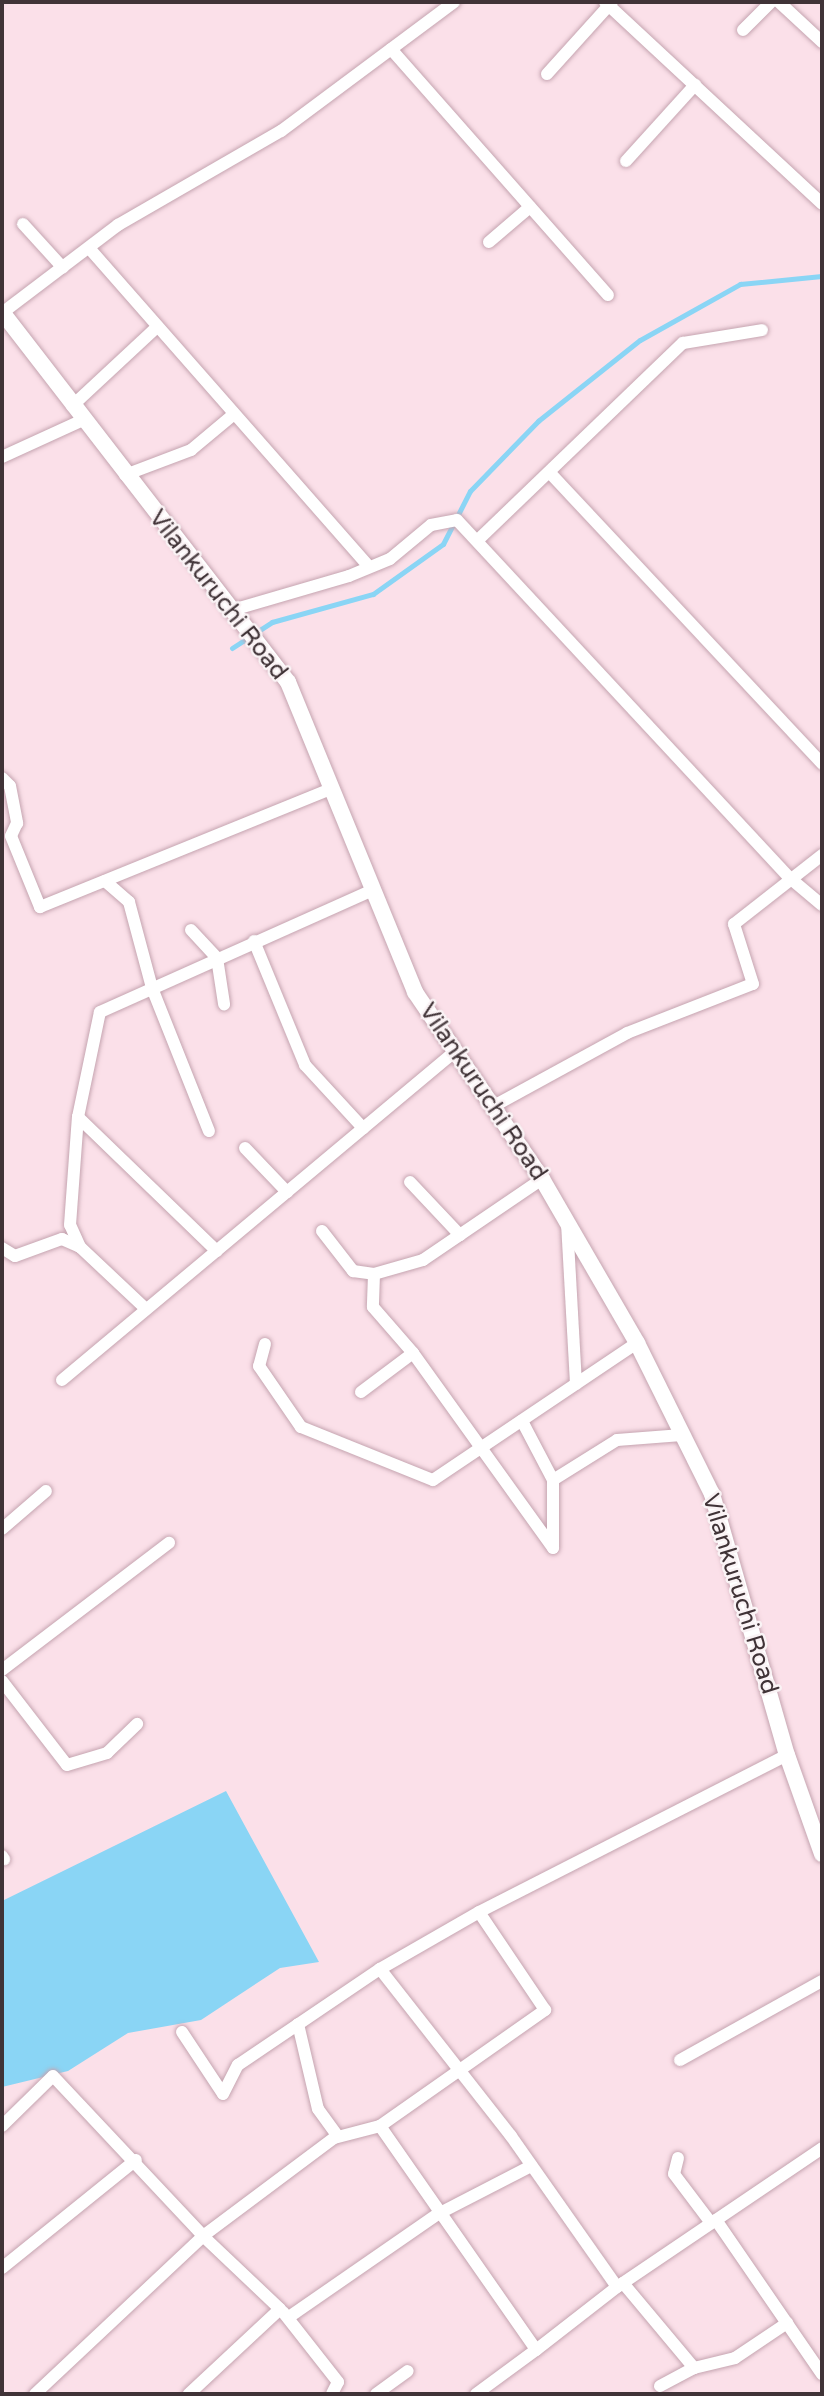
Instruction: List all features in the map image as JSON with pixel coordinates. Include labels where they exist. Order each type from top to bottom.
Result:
[{"type":"street","points":[[2,312],[118,225],[281,131],[454,2]]},
{"type":"street","points":[[743,30],[771,2]]},
{"type":"street","points":[[779,2],[822,42]]},
{"type":"street","points":[[547,74],[609,3],[822,204]]},
{"type":"street","points":[[391,49],[608,295]]},
{"type":"street","points":[[626,161],[695,85]]},
{"type":"street","points":[[489,242],[530,207]]},
{"type":"street","points":[[23,224],[63,268]]},
{"type":"street","points":[[89,248],[369,568]]},
{"type":"street","name":"Vilankuruchi Road","points":[[2,312],[229,611],[288,682],[415,992],[452,1054],[542,1179],[637,1343],[712,1494],[787,1755],[822,1854]]},
{"type":"street","points":[[72,406],[158,327]]},
{"type":"street","points":[[479,539],[551,474],[683,344],[762,330]]},
{"type":"street","points":[[125,475],[191,450],[234,414]]},
{"type":"street","points":[[2,457],[83,420]]},
{"type":"street","points":[[551,474],[822,764]]},
{"type":"street","points":[[229,611],[369,568],[452,519],[479,539],[791,878],[822,905]]},
{"type":"street","points":[[2,778],[10,786],[17,823],[10,836],[40,907],[330,789]]},
{"type":"street","points":[[492,1107],[627,1032],[754,984],[734,924],[822,855]]},
{"type":"street","points":[[105,881],[129,902],[152,988],[209,1131]]},
{"type":"street","points":[[80,1247],[70,1225],[78,1117],[100,1012],[373,890]]},
{"type":"street","points":[[191,930],[217,958],[224,1004]]},
{"type":"street","points":[[254,941],[305,1065],[363,1128]]},
{"type":"street","points":[[62,1380],[452,1054]]},
{"type":"street","points":[[78,1117],[217,1251]]},
{"type":"street","points":[[245,1148],[287,1192]]},
{"type":"street","points":[[322,1231],[352,1271],[374,1274],[423,1260],[542,1179]]},
{"type":"street","points":[[410,1182],[460,1235]]},
{"type":"street","points":[[567,1223],[576,1384]]},
{"type":"street","points":[[2,1248],[15,1256],[62,1239],[80,1247],[146,1310]]},
{"type":"street","points":[[374,1274],[373,1307],[413,1353],[553,1548],[553,1480],[522,1421]]},
{"type":"street","points":[[265,1343],[259,1366],[301,1427],[433,1480],[637,1343]]},
{"type":"street","points":[[361,1392],[413,1353]]},
{"type":"street","points":[[553,1480],[617,1440],[682,1436]]},
{"type":"street","points":[[2,1528],[46,1491]]},
{"type":"street","points":[[2,1670],[169,1543]]},
{"type":"street","points":[[2,1681],[67,1765],[107,1753],[137,1724]]},
{"type":"street","points":[[182,2032],[223,2094],[238,2065],[380,1969],[479,1912],[787,1755]]},
{"type":"street","points":[[35,2394],[203,2236],[338,2137],[380,2126],[545,2010],[479,1912]]},
{"type":"street","points":[[380,1969],[620,2285],[694,2368]]},
{"type":"street","points":[[680,2060],[821,1985]]},
{"type":"street","points":[[298,2024],[318,2109],[338,2137]]},
{"type":"street","points":[[2,2126],[53,2076],[136,2160],[203,2236],[285,2313],[338,2382],[333,2394]]},
{"type":"street","points":[[380,2126],[438,2214],[536,2350]]},
{"type":"street","points":[[476,2394],[620,2285],[713,2221],[820,2154]]},
{"type":"street","points":[[678,2158],[674,2174],[713,2221],[822,2374]]},
{"type":"street","points":[[2,2268],[136,2160]]},
{"type":"street","points":[[189,2394],[285,2313],[438,2214],[531,2166]]},
{"type":"street","points":[[660,2386],[694,2368],[736,2358],[787,2323]]},
{"type":"street","points":[[376,2394],[408,2371]]},
{"type":"street","points":[[488,2394],[493,2379]]},
{"type":"water","points":[[226,1791],[319,1962],[280,1968],[201,2020],[128,2033],[68,2071],[2,2087],[2,1901]]},
{"type":"waterway","points":[[232,648],[272,622],[373,594],[443,544],[470,491],[538,421],[640,340],[740,284],[822,276]]}]
